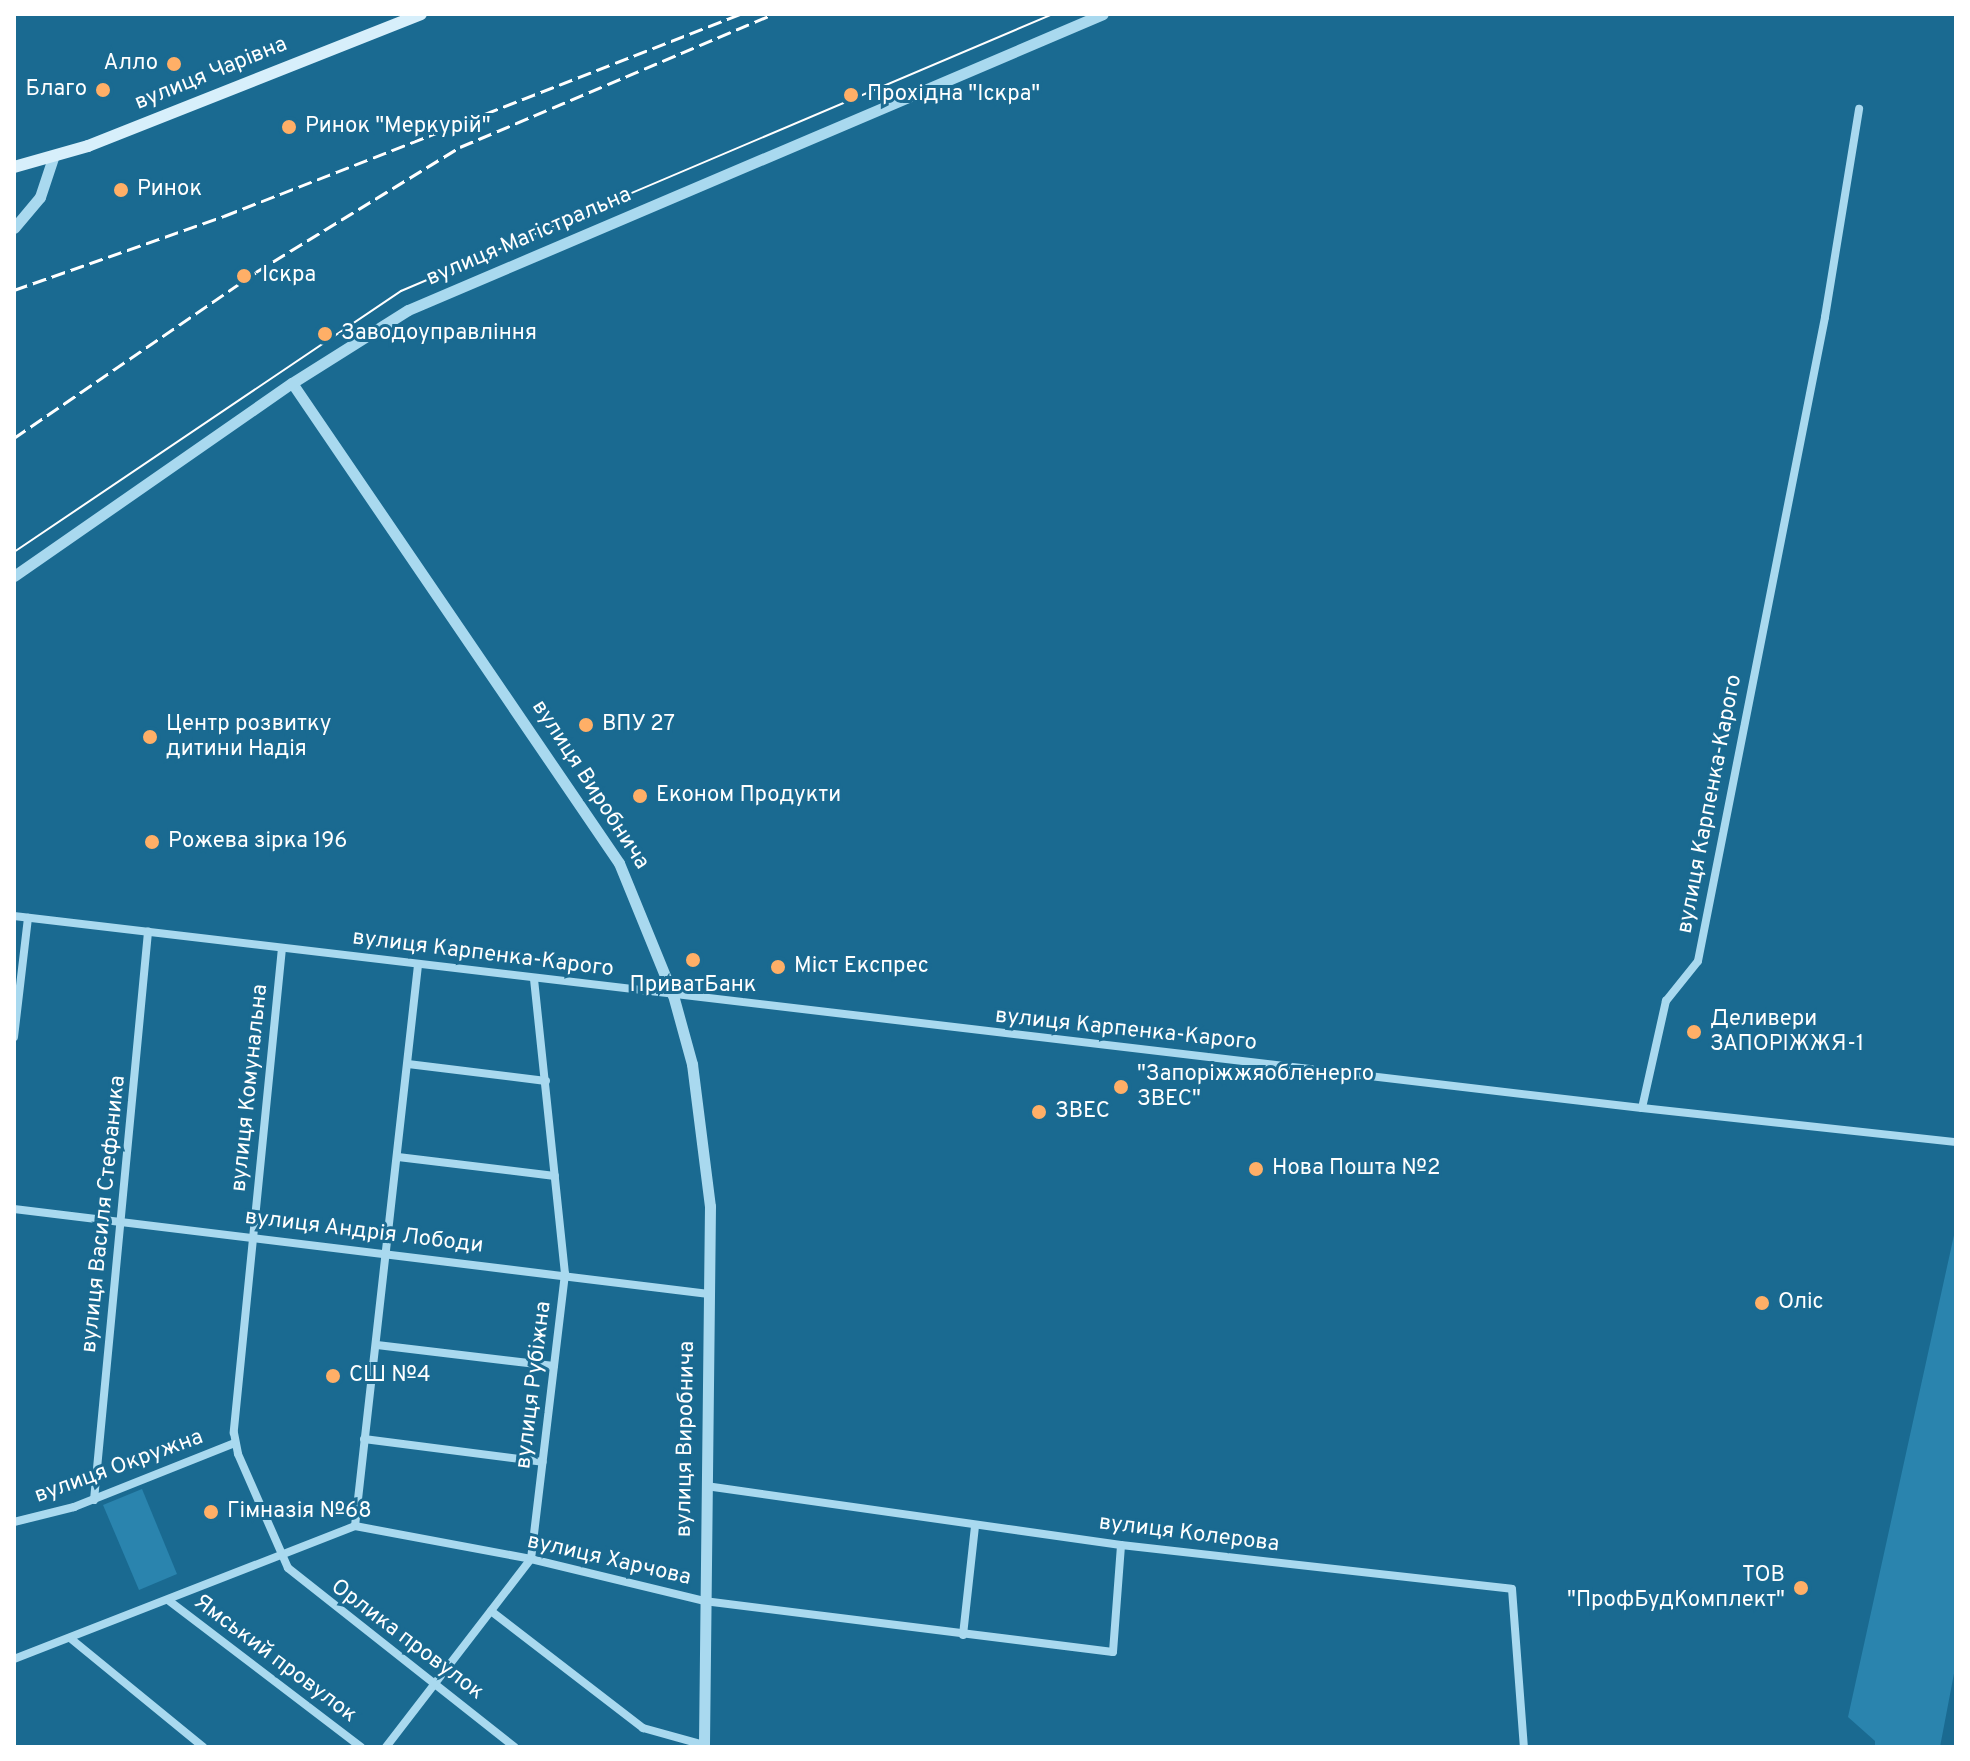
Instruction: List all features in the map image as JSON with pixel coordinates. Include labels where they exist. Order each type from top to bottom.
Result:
[{"type":"main road","name":"вулиця Чарівна","points":[[14,167],[53,158],[421,14]]},
{"type":"street","name":"вулиця Магістральна","points":[[14,576],[292,383],[408,310],[1103,14]]},
{"type":"street","name":"вулиця Карпенка-Карого","points":[[14,916],[1642,1108],[1666,1001],[1698,961],[1825,317],[1859,109]]},
{"type":"street","points":[[14,228],[40,197],[53,158]]},
{"type":"street","name":"вулиця Виробнича","points":[[292,383],[619,863],[673,995],[701,1116],[710,1206],[704,1746]]},
{"type":"street","points":[[14,1037],[28,918]]},
{"type":"street","name":"вулиця Василя Стефаника","points":[[94,1500],[123,1222],[148,932]]},
{"type":"street","name":"вулиця Комунальна","points":[[281,1558],[235,1443],[282,948]]},
{"type":"street","points":[[14,1659],[281,1558],[355,1526],[418,965]]},
{"type":"street","name":"вулиця Рубіжна","points":[[531,1559],[565,1274],[534,979]]},
{"type":"street","points":[[408,1064],[546,1081]]},
{"type":"street","points":[[1642,1108],[1956,1142]]},
{"type":"street","points":[[398,1157],[555,1176]]},
{"type":"street","name":"вулиця Андрія Лободи","points":[[14,1209],[709,1294]]},
{"type":"street","points":[[377,1345],[554,1366]]},
{"type":"street","points":[[364,1439],[543,1462]]},
{"type":"street","name":"вулиця Окружна","points":[[14,1522],[94,1500],[235,1443]]},
{"type":"street","name":"вулиця Колерова","points":[[706,1486],[1121,1545],[1512,1589],[1524,1747]]},
{"type":"street","name":"вулиця Харчова","points":[[355,1526],[531,1559],[704,1601],[1113,1652],[1121,1545]]},
{"type":"street","points":[[963,1635],[975,1526]]},
{"type":"street","name":"Орлика провулок","points":[[281,1558],[329,1604],[436,1683],[515,1747]]},
{"type":"street","points":[[386,1747],[531,1559]]},
{"type":"street","name":"Ямський провулок","points":[[168,1600],[361,1747]]},
{"type":"street","points":[[491,1611],[643,1728],[704,1746]]},
{"type":"street","points":[[70,1638],[203,1747]]},
{"type":"shaded area","points":[[1956,1226],[1956,1663],[1940,1747],[1875,1747],[1875,1741],[1848,1717]]},
{"type":"shaded area","points":[[142,1489],[177,1574],[139,1590],[103,1505]]},
{"type":"tram line","points":[[14,552],[401,291],[1053,14]]},
{"type":"railway","points":[[14,290],[224,216],[740,14]]},
{"type":"railway","points":[[14,438],[256,272],[460,147],[773,14]]},
{"type":"place","name":"Алло","points":[[174,64]]},
{"type":"place","name":"Благо","points":[[103,90]]},
{"type":"place","name":"Прохідна \"Іскра\"","points":[[851,95]]},
{"type":"place","name":"Ринок \"Меркурій\"","points":[[289,127]]},
{"type":"place","name":"Ринок","points":[[121,190]]},
{"type":"place","name":"Іскра","points":[[244,276]]},
{"type":"place","name":"Заводоуправління","points":[[325,334]]},
{"type":"place","name":"ВПУ 27","points":[[586,725]]},
{"type":"place","name":"Центр розвитку дитини Надія","points":[[150,737]]},
{"type":"place","name":"Економ Продукти","points":[[640,796]]},
{"type":"place","name":"Рожева зірка 196","points":[[152,842]]},
{"type":"place","name":"ПриватБанк","points":[[693,960]]},
{"type":"place","name":"Мiст Експрес","points":[[778,967]]},
{"type":"place","name":"Деливери ЗАПОРІЖЖЯ-1","points":[[1694,1032]]},
{"type":"place","name":"\"Запоріжжяобленерго ЗВЕС\"","points":[[1121,1087]]},
{"type":"place","name":"ЗВЕС","points":[[1039,1112]]},
{"type":"place","name":"Нова Пошта №2","points":[[1256,1169]]},
{"type":"place","name":"Оліс","points":[[1762,1303]]},
{"type":"place","name":"СШ №4","points":[[333,1376]]},
{"type":"place","name":"Гімназія №68","points":[[211,1512]]},
{"type":"place","name":"ТОВ \"ПрофБудКомплект\"","points":[[1801,1588]]}]
